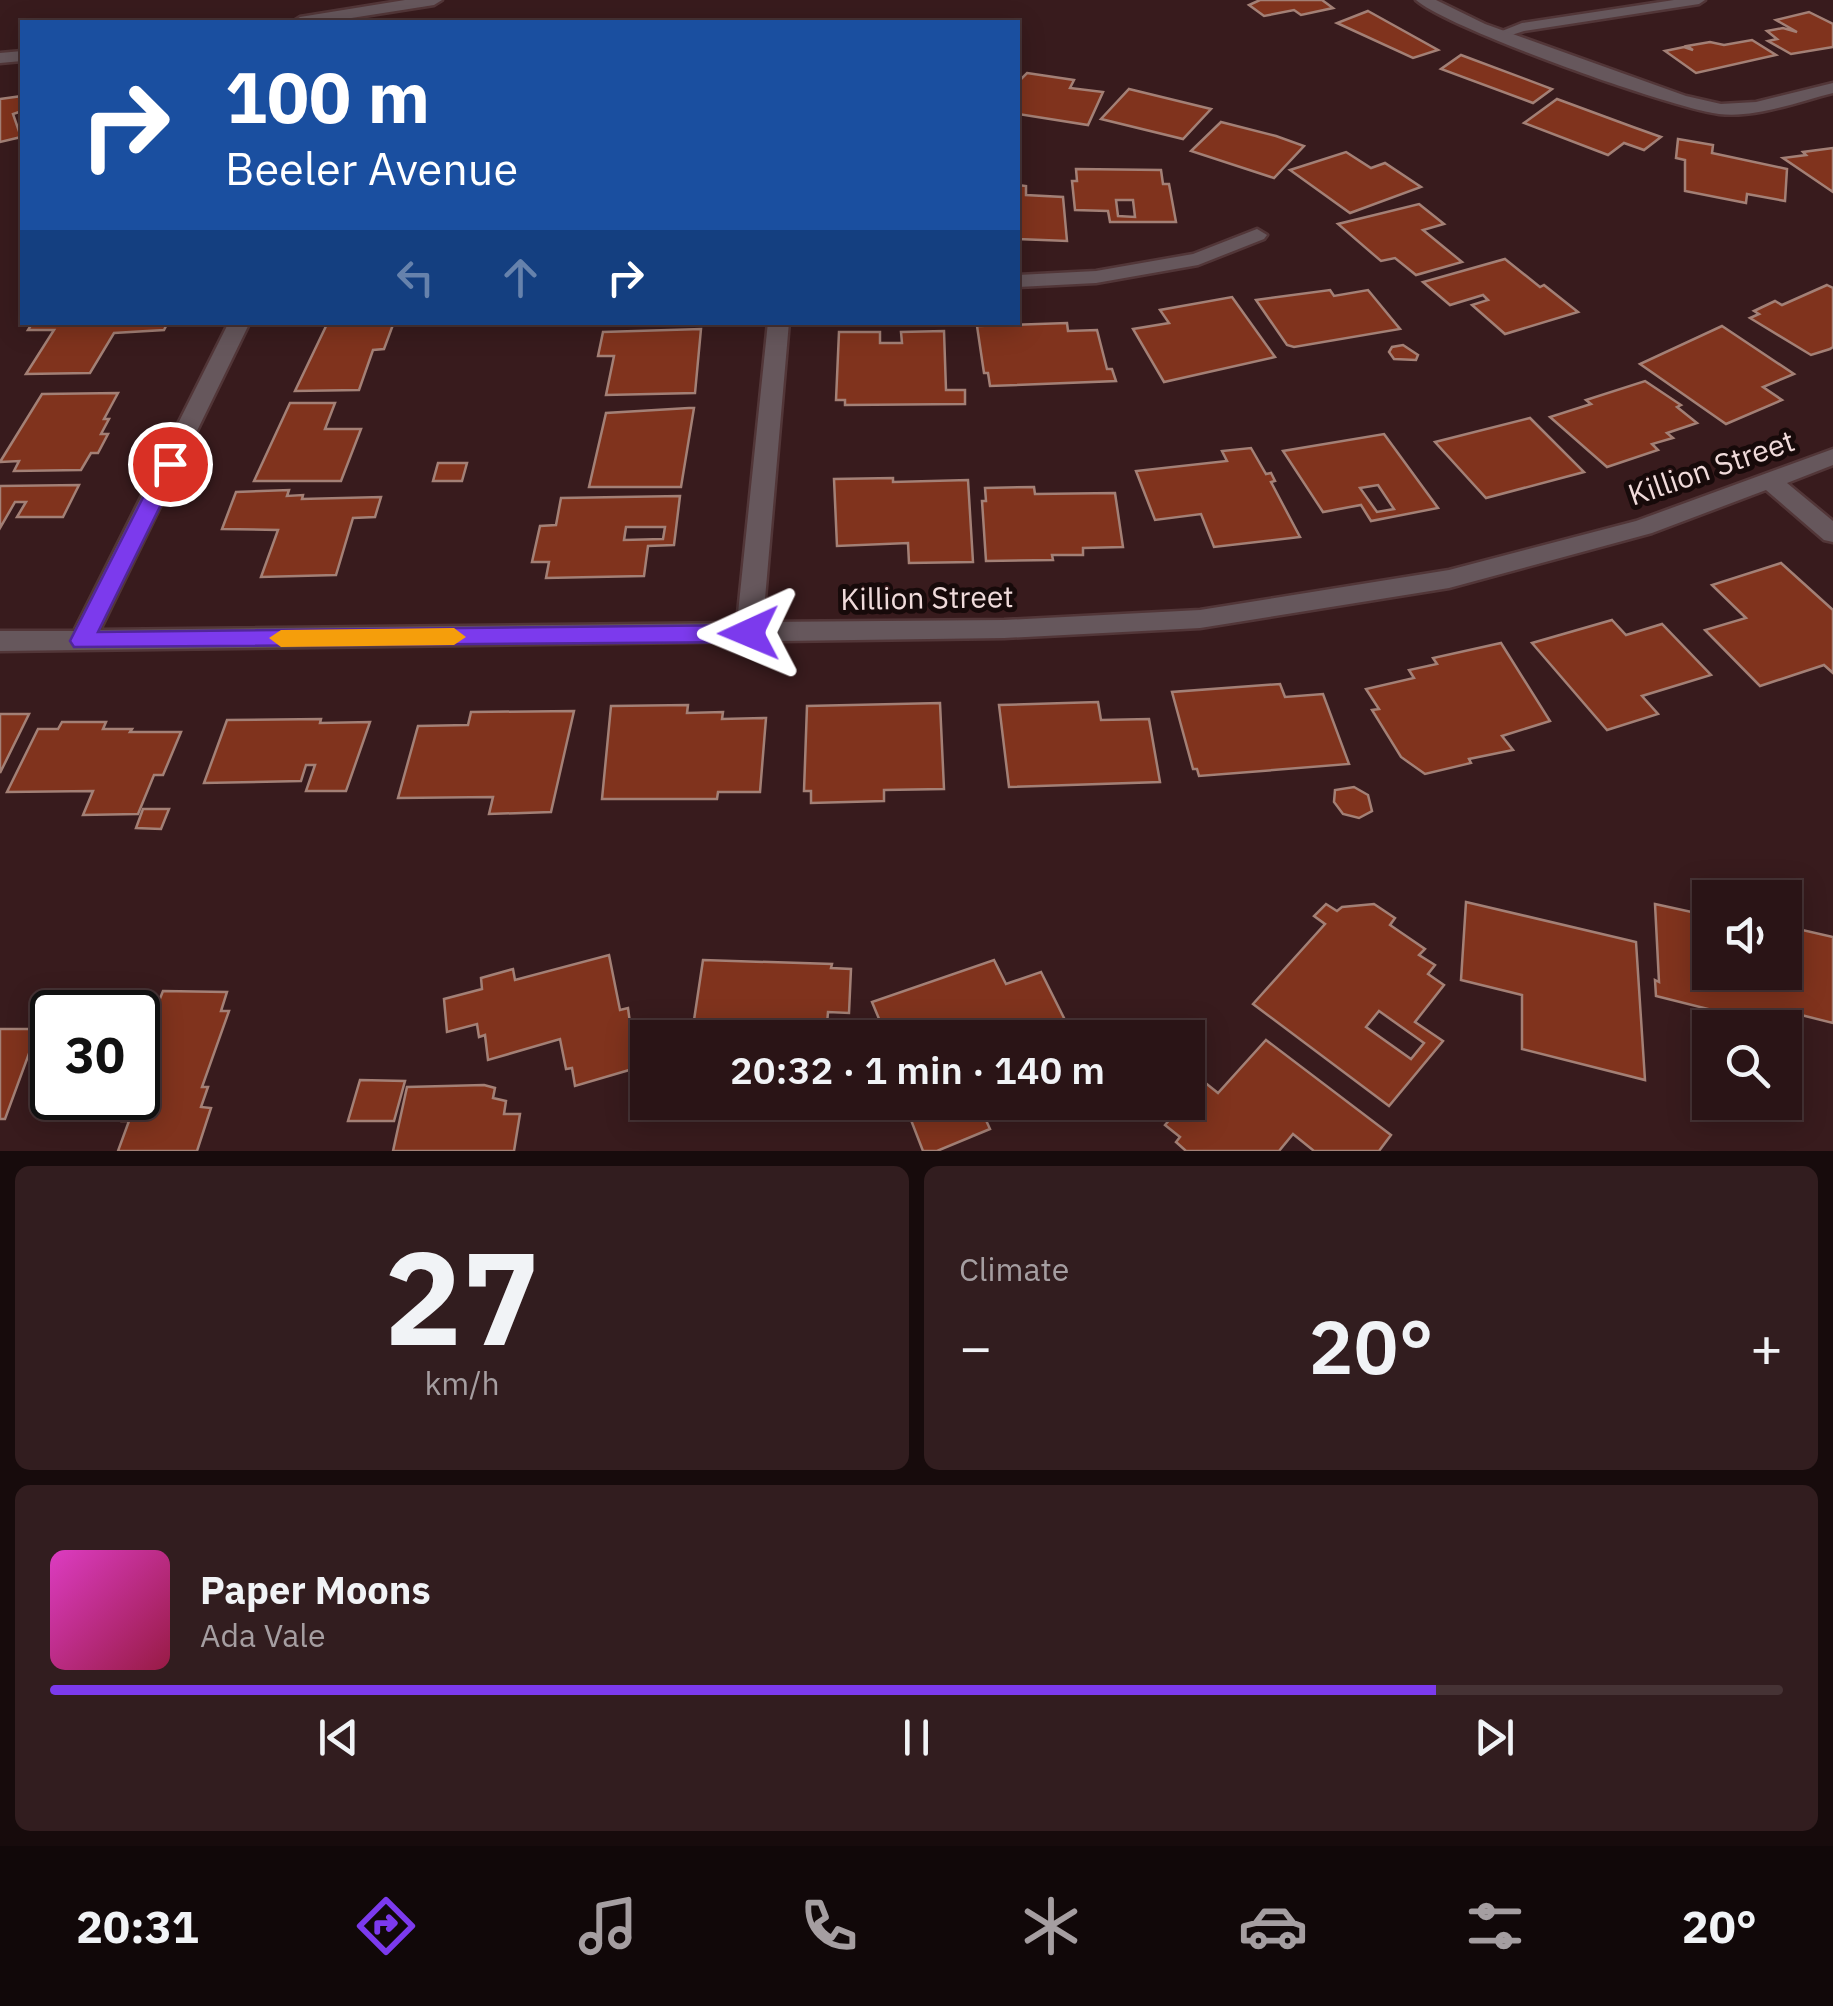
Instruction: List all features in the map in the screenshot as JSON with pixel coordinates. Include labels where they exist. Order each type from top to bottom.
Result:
[{"type":"street","points":[[312,20],[434,0]]},
{"type":"street","points":[[1424,0],[1499,35],[1680,100],[1721,109],[1756,106],[1833,88]]},
{"type":"street","points":[[1020,281],[1096,277],[1198,260],[1257,235]]},
{"type":"street","points":[[82,641],[239,325]]},
{"type":"street","points":[[749,633],[779,325]]},
{"type":"street","name":"Killion Street","points":[[0,641],[1004,629],[1200,618],[1448,579],[1643,526],[1833,458]]},
{"type":"street","points":[[1772,482],[1833,534]]},
{"type":"lane","points":[[1499,35],[1522,27],[1698,0]]},
{"type":"building","points":[[1260,0],[1322,0],[1333,8],[1301,15],[1294,10],[1264,16],[1249,5]]},
{"type":"building","points":[[1368,11],[1438,50],[1413,58],[1337,23]]},
{"type":"building","points":[[1809,12],[1833,24],[1833,47],[1791,54],[1768,41],[1777,39],[1767,31],[1783,28],[1797,32],[1776,20]]},
{"type":"building","points":[[1752,40],[1776,55],[1696,73],[1665,51],[1684,47],[1693,50],[1687,46],[1710,42],[1724,45]]},
{"type":"building","points":[[1461,55],[1552,89],[1533,103],[1441,69]]},
{"type":"building","points":[[1027,73],[1074,80],[1070,88],[1103,92],[1088,125],[1020,114],[1020,80]]},
{"type":"building","points":[[1129,89],[1211,109],[1183,139],[1101,119]]},
{"type":"building","points":[[20,96],[20,112],[13,114],[20,137],[0,142],[0,99]]},
{"type":"building","points":[[1557,99],[1661,137],[1644,150],[1624,143],[1608,155],[1524,123]]},
{"type":"building","points":[[1221,122],[1304,146],[1274,178],[1191,151]]},
{"type":"building","points":[[1678,139],[1713,145],[1712,153],[1787,169],[1785,201],[1747,194],[1746,203],[1685,191],[1685,160],[1676,158]]},
{"type":"building","points":[[1833,148],[1833,192],[1783,158],[1806,155],[1803,152]]},
{"type":"building","points":[[1346,152],[1371,168],[1385,163],[1421,187],[1350,213],[1290,170]]},
{"type":"building","points":[[1076,169],[1161,170],[1163,184],[1169,184],[1176,222],[1110,222],[1108,211],[1075,210],[1072,181],[1077,181]],"holes":[[[1116,200],[1133,200],[1135,217],[1118,216]]]},
{"type":"building","points":[[1020,185],[1026,186],[1026,195],[1063,197],[1067,241],[1020,239]]},
{"type":"building","points":[[1419,204],[1444,224],[1423,230],[1462,262],[1416,275],[1395,258],[1381,261],[1338,224]]},
{"type":"building","points":[[1505,259],[1578,312],[1505,334],[1472,305],[1488,300],[1483,295],[1450,305],[1423,282]]},
{"type":"building","points":[[1827,285],[1833,288],[1830,349],[1811,355],[1750,318],[1759,314],[1754,311],[1775,301],[1782,305]]},
{"type":"building","points":[[1330,290],[1334,296],[1368,290],[1400,329],[1294,347],[1287,345],[1256,300]]},
{"type":"building","points":[[1232,297],[1275,357],[1164,382],[1133,329],[1169,323],[1160,310]]},
{"type":"building","points":[[1067,323],[1068,331],[1097,330],[1107,369],[1112,369],[1116,381],[990,386],[988,373],[984,373],[977,326]]},
{"type":"building","points":[[31,325],[166,325],[164,330],[114,333],[90,373],[26,374],[54,330],[28,330]]},
{"type":"building","points":[[327,325],[393,325],[384,349],[373,350],[359,390],[295,391]]},
{"type":"building","points":[[1722,326],[1794,374],[1763,387],[1782,400],[1726,424],[1640,364]]},
{"type":"building","points":[[701,329],[695,393],[606,395],[614,356],[598,356],[603,332]]},
{"type":"building","points":[[944,331],[946,390],[965,390],[965,404],[845,405],[845,400],[836,400],[839,332],[880,332],[880,343],[902,343],[901,332]]},
{"type":"building","points":[[1403,345],[1418,355],[1416,360],[1394,359],[1389,352],[1392,347]]},
{"type":"building","points":[[1645,381],[1681,405],[1677,407],[1697,423],[1667,433],[1673,438],[1652,444],[1658,450],[1607,467],[1550,417],[1591,404],[1586,400]]},
{"type":"building","points":[[118,393],[104,419],[109,419],[101,434],[108,434],[98,453],[91,453],[81,470],[14,471],[19,461],[0,462],[42,394]]},
{"type":"building","points":[[290,403],[335,403],[325,429],[361,429],[341,481],[254,481]]},
{"type":"building","points":[[694,408],[681,487],[589,487],[606,413]]},
{"type":"building","points":[[1530,418],[1584,472],[1486,498],[1435,442]]},
{"type":"building","points":[[1384,434],[1438,508],[1371,521],[1361,505],[1323,512],[1283,451]],"holes":[[[1378,485],[1394,509],[1377,512],[1360,488]]]},
{"type":"building","points":[[1251,448],[1266,474],[1271,473],[1275,481],[1271,482],[1300,537],[1214,547],[1201,514],[1155,520],[1136,471],[1227,461],[1222,451]]},
{"type":"building","points":[[438,463],[467,463],[462,481],[433,481]]},
{"type":"building","points":[[893,478],[893,482],[968,480],[973,562],[909,563],[908,543],[837,546],[834,479]]},
{"type":"building","points":[[79,485],[63,517],[17,517],[26,502],[15,502],[0,528],[0,486]]},
{"type":"building","points":[[1034,487],[1035,494],[1115,493],[1123,547],[1083,548],[1083,555],[1052,555],[1053,560],[986,561],[982,501],[986,501],[985,488]]},
{"type":"building","points":[[289,490],[287,496],[303,495],[302,499],[381,497],[375,517],[353,518],[336,575],[261,577],[278,530],[222,529],[236,492]]},
{"type":"building","points":[[680,496],[674,545],[648,546],[644,576],[546,578],[549,562],[532,562],[540,526],[556,525],[561,498]],"holes":[[[626,527],[665,527],[663,539],[624,540]]]},
{"type":"building","points":[[1781,563],[1833,610],[1833,673],[1824,665],[1760,686],[1705,630],[1746,618],[1712,585]]},
{"type":"building","points":[[1612,620],[1626,635],[1662,624],[1711,675],[1642,696],[1658,714],[1607,730],[1532,643]]},
{"type":"building","points":[[1501,643],[1550,721],[1502,736],[1513,750],[1469,759],[1471,763],[1425,774],[1401,757],[1372,710],[1379,709],[1366,689],[1414,678],[1409,670],[1437,664],[1433,658]]},
{"type":"building","points":[[1280,684],[1285,697],[1323,694],[1349,764],[1199,776],[1197,769],[1193,769],[1172,692]]},
{"type":"building","points":[[1098,702],[1101,720],[1149,719],[1160,782],[1009,787],[999,705]]},
{"type":"building","points":[[940,703],[944,789],[884,790],[884,801],[811,803],[811,791],[804,791],[807,706]]},
{"type":"building","points":[[688,705],[687,713],[723,712],[722,719],[766,718],[760,792],[718,792],[717,799],[602,799],[611,706]]},
{"type":"building","points":[[574,711],[551,812],[489,814],[493,797],[398,798],[418,726],[468,725],[471,712]]},
{"type":"building","points":[[0,714],[29,714],[0,773]]},
{"type":"building","points":[[321,719],[320,723],[370,722],[346,791],[306,791],[315,765],[306,765],[301,781],[204,783],[227,720]]},
{"type":"building","points":[[62,722],[106,722],[103,729],[132,729],[130,732],[181,732],[163,775],[154,775],[138,814],[83,815],[93,791],[7,792],[38,729],[58,729]]},
{"type":"building","points":[[1354,787],[1368,795],[1372,811],[1359,818],[1343,814],[1334,802],[1335,790]]},
{"type":"building","points":[[143,809],[169,809],[161,829],[136,828]]},
{"type":"building","points":[[1466,902],[1636,942],[1645,1080],[1522,1049],[1522,995],[1461,980]]},
{"type":"building","points":[[1326,904],[1337,911],[1342,907],[1374,904],[1395,918],[1390,925],[1425,949],[1419,955],[1435,965],[1428,974],[1444,985],[1415,1022],[1443,1041],[1389,1106],[1253,1004],[1325,924],[1314,916]],"holes":[[[1379,1011],[1424,1043],[1411,1059],[1366,1027]]]},
{"type":"building","points":[[1655,904],[1692,912],[1692,990],[1802,990],[1802,930],[1833,937],[1833,1023],[1802,1015],[1802,1010],[1712,1010],[1656,996],[1655,980],[1659,982]]},
{"type":"building","points":[[609,955],[620,1010],[628,1008],[630,1070],[575,1086],[572,1068],[566,1069],[560,1039],[488,1060],[485,1035],[479,1037],[477,1024],[447,1032],[444,999],[482,989],[481,978],[513,969],[515,980]]},
{"type":"building","points":[[703,960],[832,964],[831,968],[851,969],[849,1013],[828,1012],[827,1020],[694,1020]]},
{"type":"building","points":[[994,960],[1006,984],[1041,972],[1065,1020],[880,1020],[872,1002]]},
{"type":"building","points":[[163,991],[227,992],[221,1011],[229,1011],[202,1087],[208,1087],[201,1107],[211,1108],[197,1151],[118,1151],[129,1121],[122,1120],[160,1120]]},
{"type":"building","points":[[0,1029],[30,1029],[30,1051],[5,1119],[0,1119]]},
{"type":"building","points":[[1266,1040],[1391,1135],[1379,1151],[1314,1151],[1293,1134],[1279,1151],[1186,1151],[1176,1142],[1180,1137],[1165,1125],[1169,1120],[1205,1120],[1205,1083],[1218,1093]]},
{"type":"building","points":[[360,1080],[405,1081],[394,1121],[348,1121]]},
{"type":"building","points":[[407,1087],[495,1088],[493,1098],[506,1101],[504,1114],[520,1114],[514,1151],[393,1151]]},
{"type":"building","points":[[911,1120],[986,1120],[990,1129],[937,1151],[923,1151]]},
{"type":"slow traffic","points":[[281,638],[454,637]]},
{"type":"route","points":[[170,464],[82,641],[749,633]]}]
